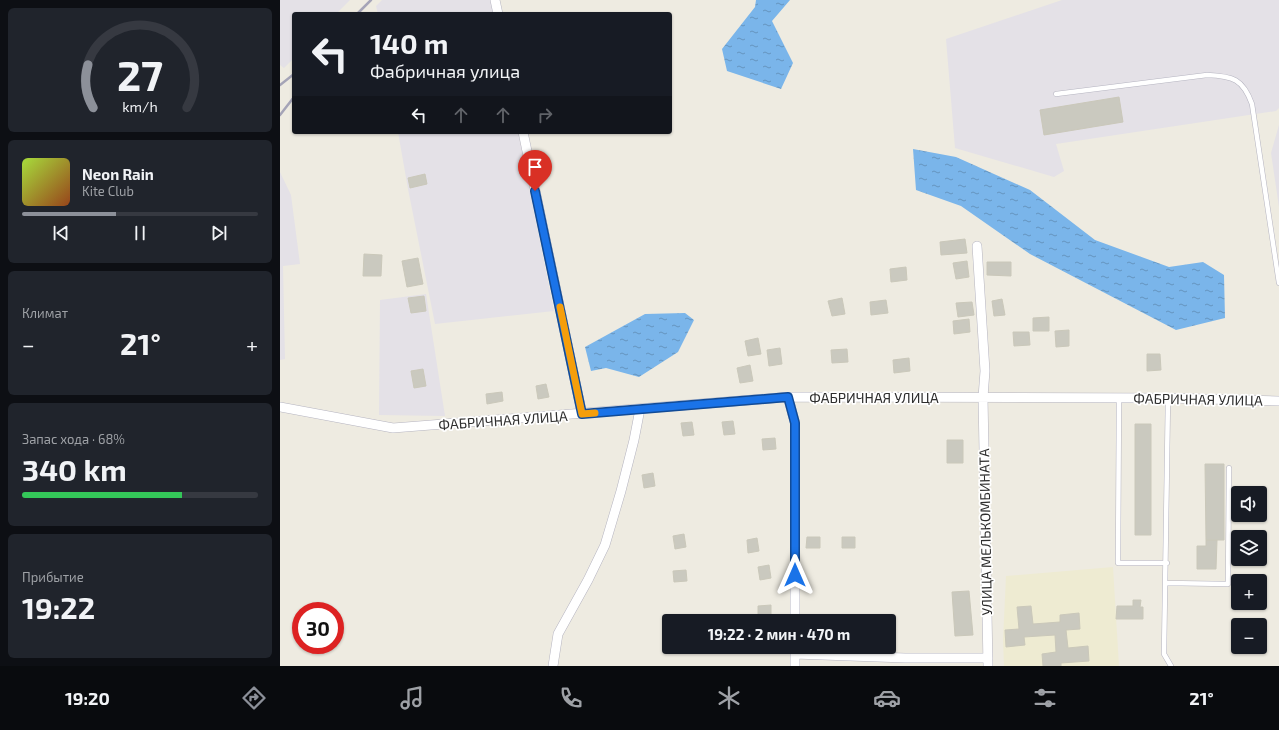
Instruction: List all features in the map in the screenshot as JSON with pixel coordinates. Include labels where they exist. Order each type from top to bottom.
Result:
[{"type":"street","points":[[495,0],[498,12]]},
{"type":"street","points":[[523,134],[582,414]]},
{"type":"street","name":"УЛИЦА МЕЛЬКОМБИНАТА","points":[[977,246],[986,372],[983,397],[988,662]]},
{"type":"street","points":[[788,397],[795,423],[795,614]]},
{"type":"street","name":"ФАБРИЧНАЯ УЛИЦА","points":[[280,407],[393,428],[788,397],[1168,398],[1279,401]]},
{"type":"street","points":[[553,666],[558,634],[588,580],[605,545],[621,491],[640,409]]},
{"type":"street","points":[[795,654],[795,666]]},
{"type":"street","points":[[850,654],[988,662]]},
{"type":"lane","points":[[1056,94],[1207,74],[1234,79],[1243,86],[1248,93],[1252,104],[1279,283]]},
{"type":"lane","points":[[1119,398],[1118,563],[1167,563]]},
{"type":"lane","points":[[1168,398],[1167,563],[1164,654],[1171,666]]},
{"type":"lane","points":[[1166,582],[1228,584],[1229,468]]},
{"type":"shaded area","points":[[280,0],[350,0],[338,12],[292,12],[292,60],[284,68],[280,65]]},
{"type":"shaded area","points":[[382,0],[491,0],[494,12],[378,12],[376,6]]},
{"type":"shaded area","points":[[1062,0],[1279,0],[1279,108],[1276,111],[1056,144],[1064,171],[1054,177],[955,148],[946,39]]},
{"type":"shaded area","points":[[1279,125],[1279,207],[1271,153]]},
{"type":"shaded area","points":[[398,134],[518,134],[554,311],[435,324]]},
{"type":"shaded area","points":[[280,172],[291,195],[300,264],[283,266],[285,359],[280,360]]},
{"type":"shaded area","points":[[426,294],[445,416],[379,415],[380,300]]},
{"type":"shaded area","points":[[1113,567],[1119,666],[1004,666],[1003,640],[1006,576]]},
{"type":"water","points":[[756,0],[790,0],[772,21],[793,63],[781,89],[727,71],[722,49],[755,7]]},
{"type":"water","points":[[913,149],[956,157],[1030,190],[1095,240],[1169,267],[1203,262],[1224,275],[1225,318],[1176,330],[1030,254],[961,206],[916,190]]},
{"type":"water","points":[[685,313],[694,320],[678,352],[639,377],[606,368],[591,371],[585,347],[645,314]]},
{"type":"building","points":[[1119,97],[1123,122],[1044,135],[1040,110]]},
{"type":"building","points":[[425,174],[427,184],[410,188],[408,178]]},
{"type":"building","points":[[965,239],[967,253],[941,255],[940,242]]},
{"type":"building","points":[[364,254],[382,255],[381,276],[363,276]]},
{"type":"building","points":[[418,258],[423,284],[407,287],[402,261]]},
{"type":"building","points":[[967,261],[969,277],[956,279],[953,263]]},
{"type":"building","points":[[987,262],[1011,262],[1011,276],[987,275]]},
{"type":"building","points":[[906,267],[907,280],[891,282],[890,269]]},
{"type":"building","points":[[424,296],[426,311],[411,313],[408,298]]},
{"type":"building","points":[[842,298],[845,314],[832,316],[828,301]]},
{"type":"building","points":[[1002,299],[1005,315],[994,316],[992,301]]},
{"type":"building","points":[[886,300],[888,313],[871,315],[870,302]]},
{"type":"building","points":[[972,302],[974,315],[958,317],[956,303]]},
{"type":"building","points":[[1049,317],[1049,331],[1033,331],[1033,318]]},
{"type":"building","points":[[969,319],[970,332],[954,334],[953,321]]},
{"type":"building","points":[[1069,330],[1069,346],[1056,347],[1055,331]]},
{"type":"building","points":[[1013,332],[1029,332],[1030,345],[1014,346]]},
{"type":"building","points":[[758,338],[761,354],[748,356],[745,341]]},
{"type":"building","points":[[780,348],[782,364],[769,366],[767,350]]},
{"type":"building","points":[[847,349],[848,362],[832,363],[831,350]]},
{"type":"building","points":[[1147,354],[1160,354],[1161,370],[1147,371]]},
{"type":"building","points":[[909,358],[910,371],[894,373],[893,360]]},
{"type":"building","points":[[750,365],[753,381],[740,383],[737,368]]},
{"type":"building","points":[[423,369],[426,386],[414,388],[411,371]]},
{"type":"building","points":[[546,384],[549,397],[538,399],[536,386]]},
{"type":"building","points":[[502,392],[503,401],[487,404],[486,394]]},
{"type":"building","points":[[733,421],[735,434],[724,435],[722,422]]},
{"type":"building","points":[[692,422],[694,435],[683,436],[681,423]]},
{"type":"building","points":[[1135,424],[1151,424],[1151,535],[1135,535]]},
{"type":"building","points":[[775,438],[776,449],[763,450],[762,439]]},
{"type":"building","points":[[947,440],[963,440],[963,463],[947,463]]},
{"type":"building","points":[[1205,464],[1224,464],[1224,540],[1206,540]]},
{"type":"building","points":[[653,473],[655,486],[644,488],[642,475]]},
{"type":"building","points":[[684,534],[686,547],[675,549],[673,536]]},
{"type":"building","points":[[807,537],[820,537],[820,548],[806,548]]},
{"type":"building","points":[[842,537],[855,537],[855,548],[842,548]]},
{"type":"building","points":[[757,538],[759,551],[748,553],[747,540]]},
{"type":"building","points":[[1206,540],[1217,540],[1216,569],[1197,569],[1197,546],[1206,546]]},
{"type":"building","points":[[769,565],[771,578],[760,580],[758,567]]},
{"type":"building","points":[[686,570],[687,581],[674,582],[673,571]]},
{"type":"building","points":[[969,591],[973,635],[955,636],[952,592]]},
{"type":"building","points":[[1133,600],[1141,600],[1140,607],[1143,607],[1143,619],[1116,619],[1117,606],[1133,606]]},
{"type":"building","points":[[771,605],[771,614],[758,614],[758,606]]},
{"type":"building","points":[[1031,606],[1033,624],[1060,622],[1060,615],[1079,613],[1080,629],[1066,630],[1068,648],[1088,646],[1089,661],[1061,663],[1061,666],[1043,666],[1042,654],[1056,652],[1055,635],[1024,637],[1025,645],[1006,647],[1005,630],[1019,629],[1017,607]]},
{"type":"railway","points":[[359,12],[371,0]]},
{"type":"railway","points":[[280,85],[292,76]]},
{"type":"railway","points":[[280,115],[292,100]]},
{"type":"slow traffic","points":[[560,307],[582,414],[595,413]]},
{"type":"route","points":[[535,191],[582,414],[788,397],[795,423],[795,575]]}]
